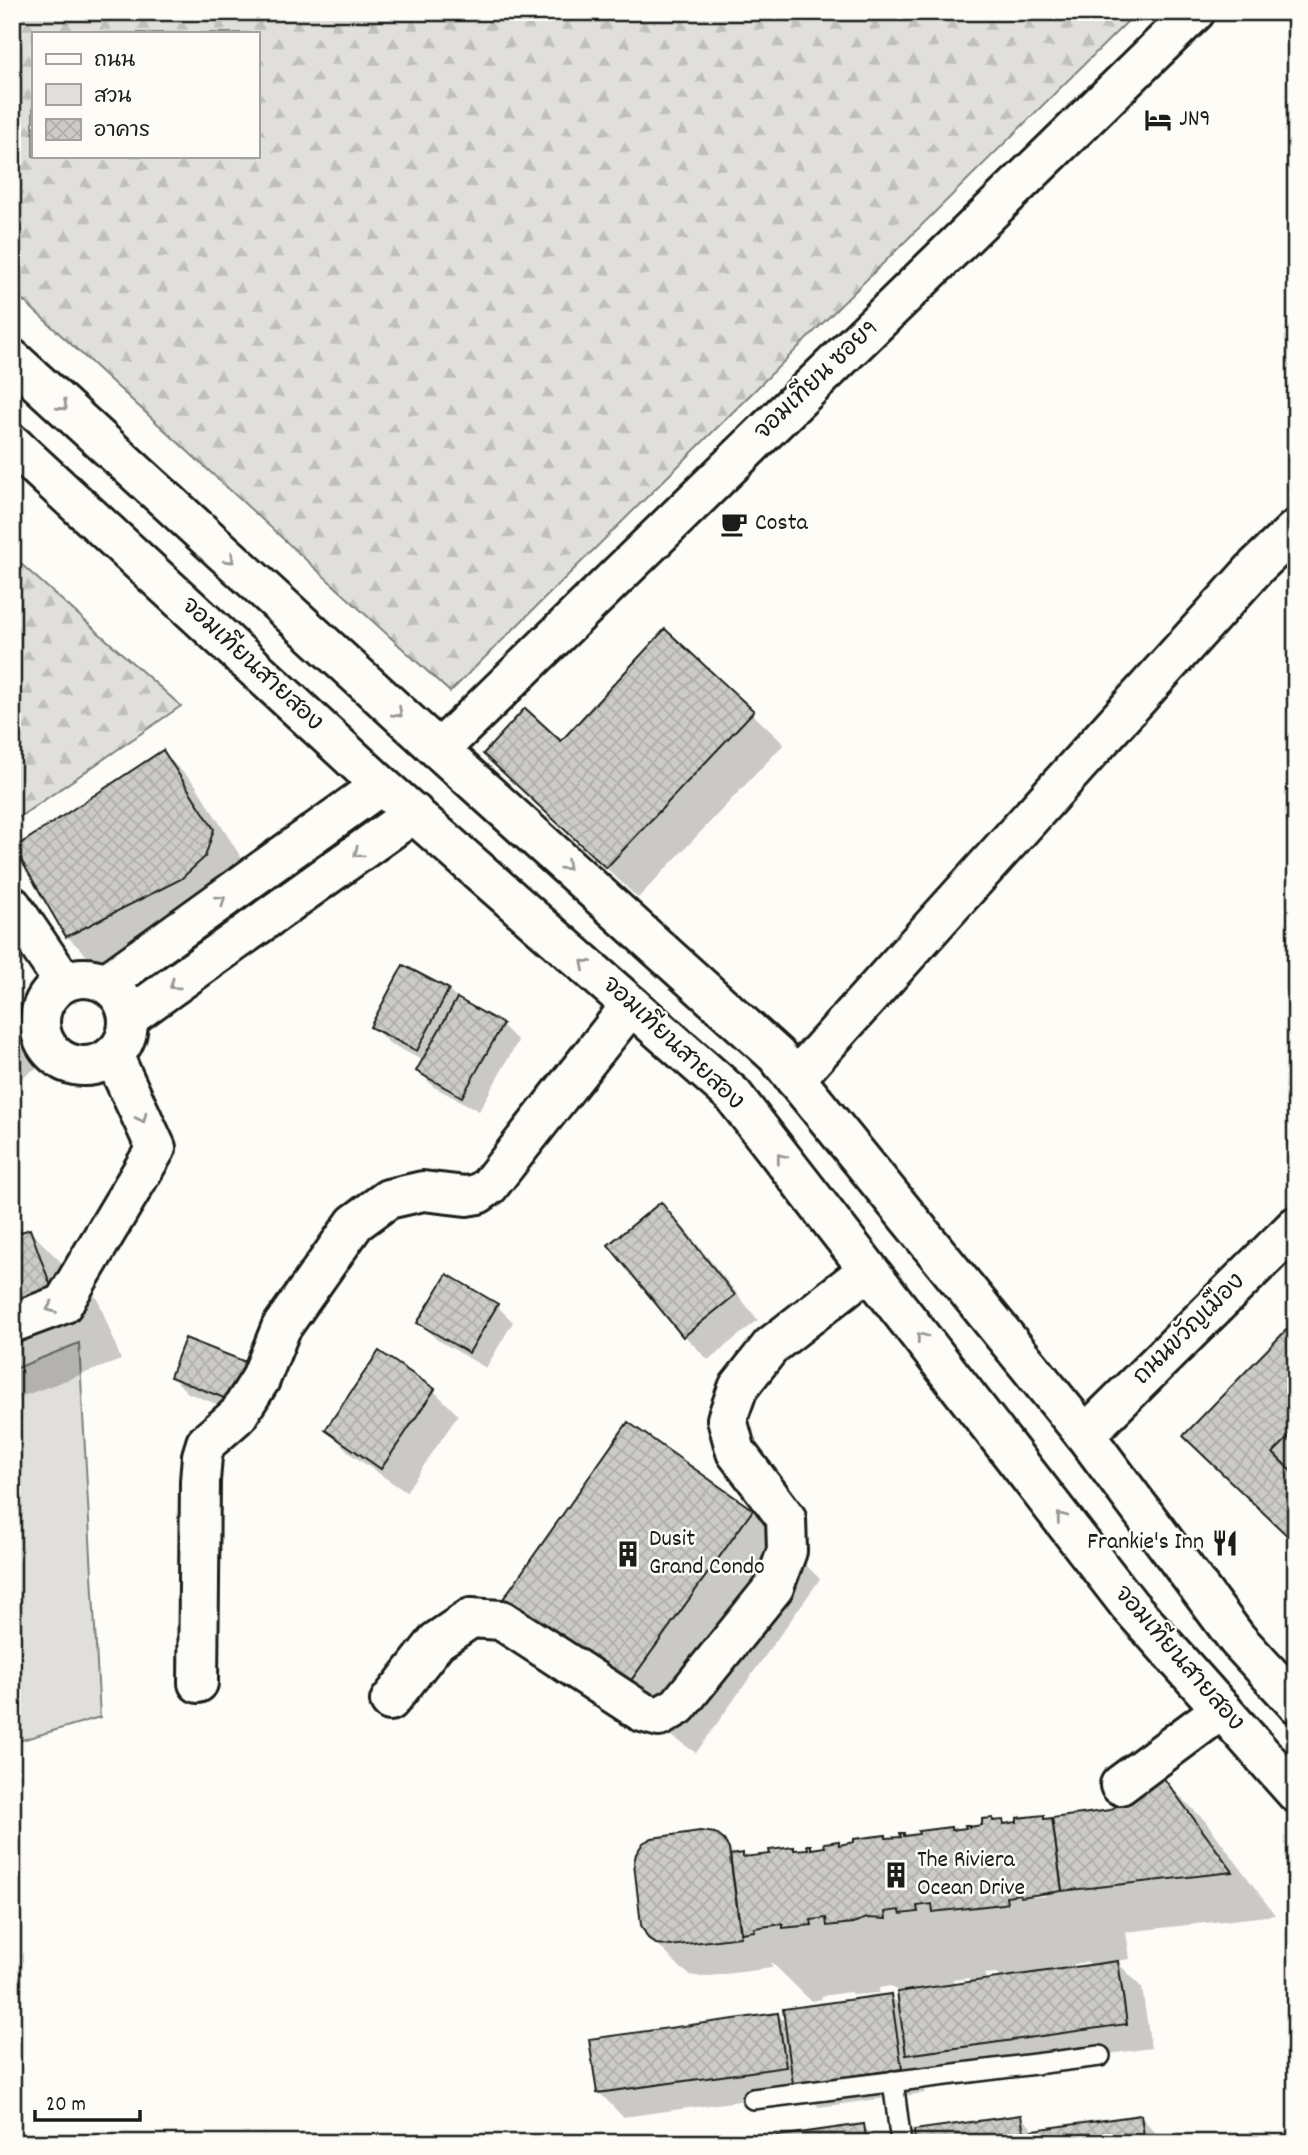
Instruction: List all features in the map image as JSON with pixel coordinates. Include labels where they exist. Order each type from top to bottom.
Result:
[{"type":"street","name":"จอมเทียน ซอย9","points":[[439,750],[1195,12]]},
{"type":"street","points":[[12,359],[776,1055],[1085,1435],[1237,1639],[1296,1703]]},
{"type":"street","name":"จอมเทียนสายสอง","points":[[12,444],[381,785],[733,1095],[1129,1605],[1296,1793]]},
{"type":"street","points":[[795,1079],[1258,566],[1296,529]]},
{"type":"street","points":[[106,982],[381,785]]},
{"type":"street","points":[[128,1018],[414,813]]},
{"type":"street","points":[[12,906],[64,981]]},
{"type":"street","points":[[86,976],[106,982],[124,1001],[128,1018],[126,1037],[113,1055],[98,1065],[72,1066],[55,1056],[41,1036],[41,1008],[51,990],[64,981],[86,976]]},
{"type":"street","points":[[198,1683],[200,1481],[206,1443],[238,1415],[260,1380],[281,1328],[355,1223],[388,1199],[423,1191],[466,1196],[478,1194],[489,1186],[631,1004]]},
{"type":"street","points":[[12,1323],[63,1304],[156,1148],[113,1055]]},
{"type":"street","name":"ถนนขวัญเมือง","points":[[1085,1435],[1296,1226]]},
{"type":"street","points":[[390,1702],[437,1641],[471,1618],[501,1620],[642,1712],[659,1717],[678,1706],[774,1587],[787,1551],[786,1518],[736,1452],[727,1419],[738,1388],[771,1346],[868,1270]]},
{"type":"street","points":[[1120,1786],[1222,1709]]},
{"type":"lane","points":[[753,2099],[1100,2056]]},
{"type":"lane","points":[[893,2081],[901,2143]]},
{"type":"green space","points":[[12,12],[1137,12],[450,692],[12,290]]},
{"type":"green space","points":[[12,556],[181,706],[12,822]]},
{"type":"green space","points":[[79,1343],[100,1717],[12,1743],[12,1370]]},
{"type":"building","points":[[665,629],[754,711],[606,868],[483,754],[525,708],[561,741]]},
{"type":"building","points":[[163,750],[214,829],[205,857],[181,879],[66,937],[14,848]]},
{"type":"building","points":[[403,965],[449,989],[417,1051],[370,1027]]},
{"type":"building","points":[[457,998],[503,1024],[462,1097],[416,1071]]},
{"type":"building","points":[[661,1202],[735,1295],[683,1337],[608,1245]]},
{"type":"building","points":[[30,1229],[53,1292],[12,1307],[12,1235]]},
{"type":"building","points":[[447,1274],[498,1304],[469,1353],[417,1323]]},
{"type":"building","points":[[1296,1320],[1296,1430],[1273,1453],[1296,1476],[1296,1544],[1183,1436]]},
{"type":"building","points":[[185,1338],[246,1362],[232,1401],[170,1377]]},
{"type":"building","points":[[379,1351],[435,1389],[381,1469],[325,1430]]},
{"type":"building","name":"Dusit Grand Condo","points":[[628,1422],[753,1510],[627,1686],[503,1599]]},
{"type":"building","points":[[1163,1777],[1233,1872],[1062,1891],[1052,1818],[1110,1810]]},
{"type":"building","name":"The Riviera Ocean Drive","points":[[1044,1815],[1044,1819],[1052,1818],[1062,1891],[1021,1897],[1020,1894],[1006,1896],[1007,1903],[1003,1904],[933,1912],[932,1904],[917,1906],[918,1912],[885,1912],[886,1919],[867,1918],[853,1923],[827,1926],[826,1918],[811,1920],[812,1925],[783,1928],[783,1924],[754,1928],[755,1931],[741,1933],[730,1855],[743,1853],[743,1857],[770,1854],[769,1850],[794,1847],[794,1850],[808,1849],[807,1845],[811,1845],[811,1849],[825,1847],[824,1843],[839,1841],[839,1845],[854,1842],[854,1839],[886,1835],[886,1838],[901,1837],[900,1833],[904,1833],[904,1836],[919,1834],[918,1831],[966,1828],[965,1825],[982,1825],[982,1819],[1003,1820],[1004,1824],[1017,1822],[1017,1818]]},
{"type":"building","points":[[700,1831],[715,1833],[724,1840],[729,1849],[741,1937],[670,1946],[656,1944],[648,1938],[641,1925],[634,1863],[636,1854],[643,1843],[652,1838]]},
{"type":"building","points":[[1118,1961],[1127,2024],[906,2055],[897,1992]]},
{"type":"building","points":[[891,1994],[902,2069],[793,2084],[783,2009]]},
{"type":"building","points":[[778,2013],[786,2067],[597,2093],[589,2039]]},
{"type":"building","points":[[1021,2115],[1025,2143],[915,2143],[914,2130]]},
{"type":"building","points":[[1141,2115],[1145,2143],[1035,2143],[1033,2130]]},
{"type":"building","points":[[864,2124],[867,2143],[756,2143],[756,2139]]},
{"type":"place","name":"JN9","points":[[1158,120]]},
{"type":"place","name":"Costa","points":[[734,524]]},
{"type":"place","name":"Frankie's Inn","points":[[1225,1543]]},
{"type":"place","name":"Dusit Grand Condo","points":[[628,1554]]},
{"type":"place","name":"The Riviera Ocean Drive","points":[[896,1875]]}]
